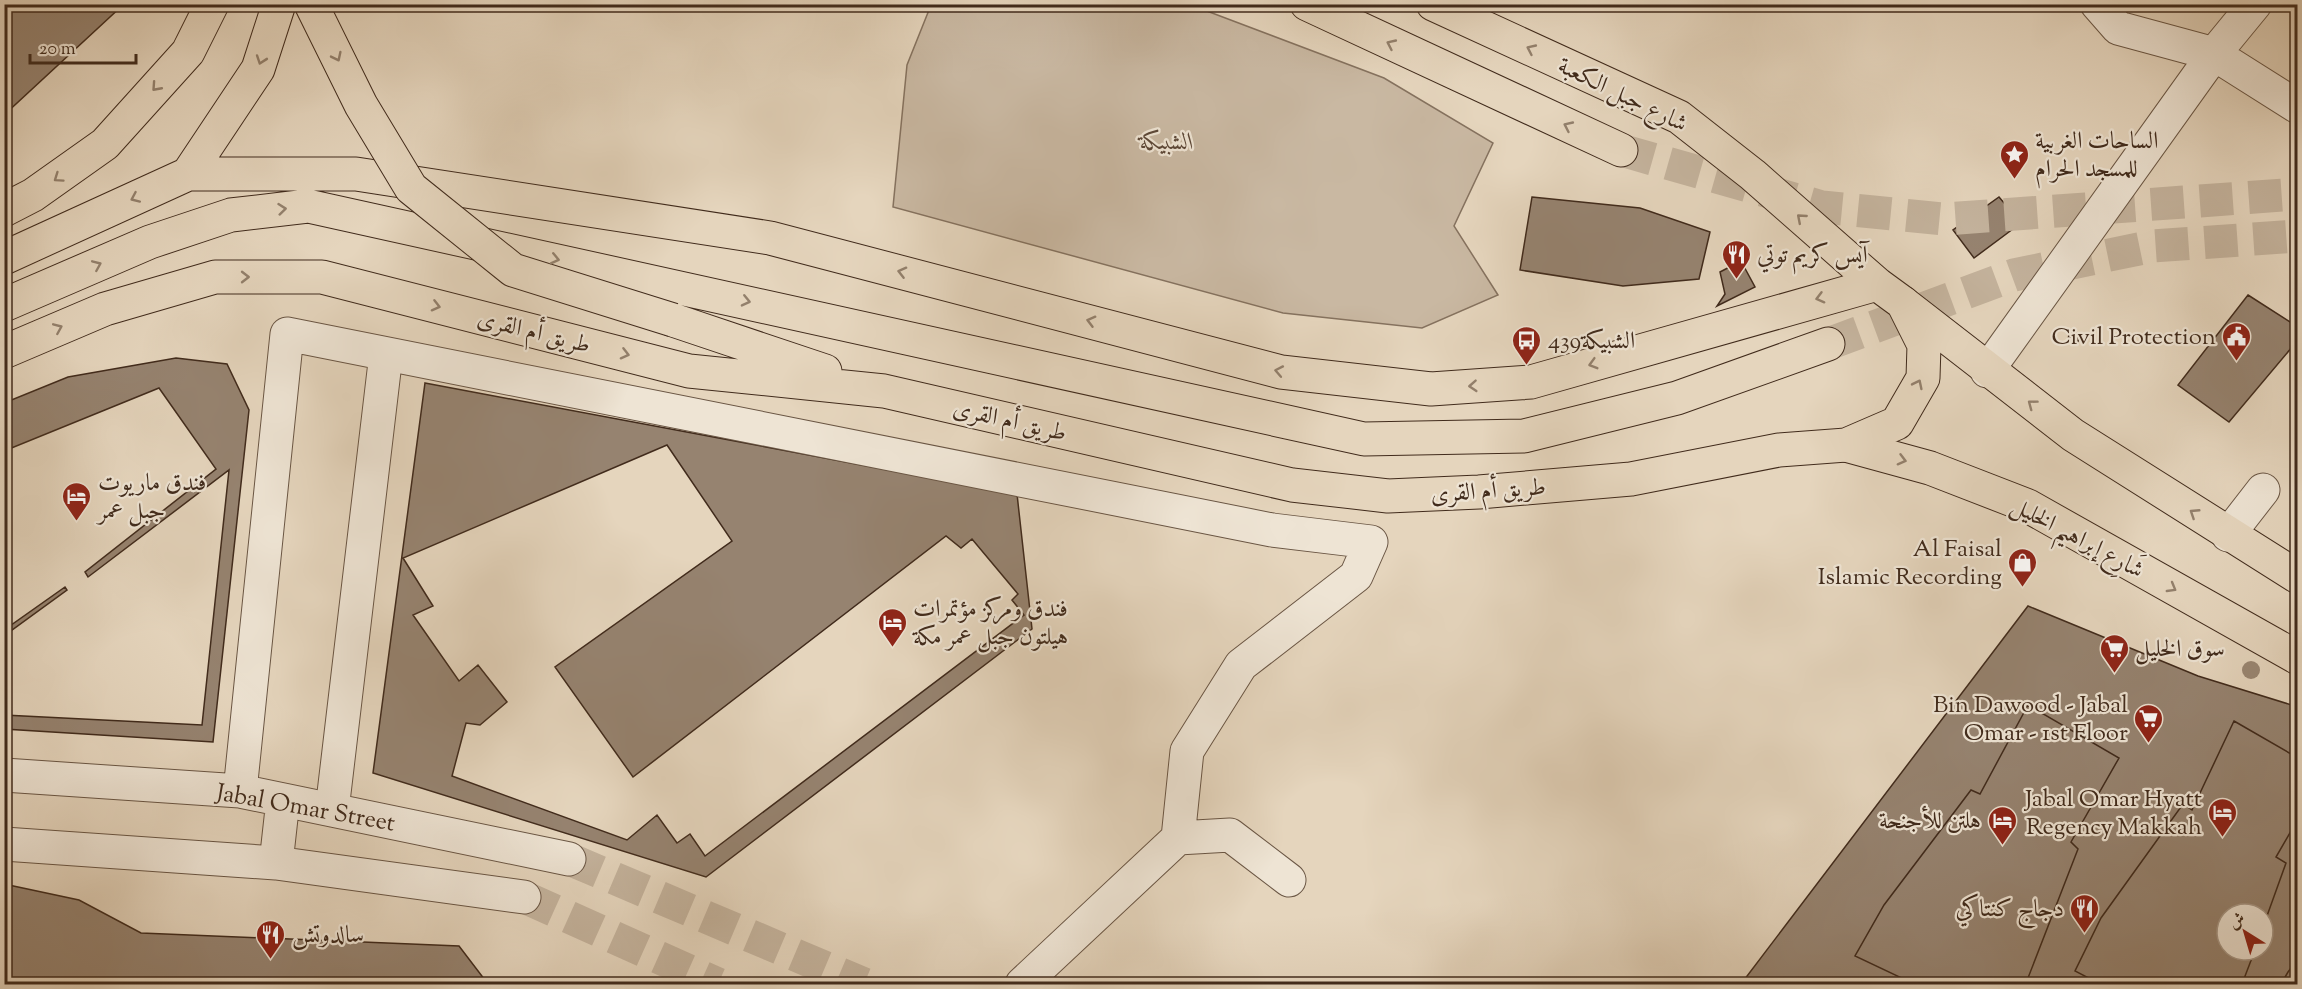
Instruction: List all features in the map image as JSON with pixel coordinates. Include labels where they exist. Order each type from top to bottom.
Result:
[{"type":"main road","points":[[4,210],[33,195],[105,144],[188,52],[212,4]]},
{"type":"main road","points":[[188,174],[258,69],[279,4]]},
{"type":"main road","points":[[310,4],[360,105],[411,189],[513,270],[673,320],[884,391]]},
{"type":"main road","points":[[1307,4],[1621,150]]},
{"type":"main road","name":"شارع جبل الكعبة","points":[[1433,4],[1679,117],[1753,175],[1890,293]]},
{"type":"main road","points":[[4,258],[188,174],[356,174],[770,238],[1281,372],[1431,389],[1532,382],[1890,293],[2073,435],[2228,535],[2298,577]]},
{"type":"main road","points":[[4,305],[150,242],[231,214],[308,206],[1364,439],[1524,436],[1677,398],[1828,345]]},
{"type":"main road","name":"طريق أم القرى","points":[[4,352],[105,309],[215,277],[322,277],[690,371],[884,391],[1292,485],[1388,496],[1479,492],[1631,479],[1779,450],[1846,445],[1897,423],[1923,378],[1924,345],[1890,293]]},
{"type":"main road","name":"شَارِع إبراهيم الخليل","points":[[1846,445],[1930,468],[2028,506],[2298,658]]},
{"type":"street","points":[[2097,4],[2118,28],[2214,54],[2298,107]]},
{"type":"street","points":[[1988,370],[2214,54],[2255,4]]},
{"type":"street","points":[[240,791],[287,334],[1272,530],[1371,542],[1356,576],[1241,665],[1187,751],[1178,838]]},
{"type":"street","points":[[332,810],[386,354]]},
{"type":"street","points":[[2228,535],[2263,490]]},
{"type":"street","name":"Jabal Omar Street","points":[[4,775],[240,791],[569,859]]},
{"type":"street","points":[[276,862],[283,800]]},
{"type":"street","points":[[1022,984],[1178,838],[1230,835],[1288,880]]},
{"type":"street","points":[[4,844],[276,862],[524,897]]},
{"type":"green space","name":"الشبيكة","points":[[931,5],[1191,5],[1384,78],[1493,143],[1454,226],[1498,295],[1422,328],[1283,313],[893,207],[907,65]]},
{"type":"building","points":[[4,4],[124,4],[4,115]]},
{"type":"building","points":[[1532,197],[1640,208],[1710,232],[1699,279],[1623,286],[1520,270]]},
{"type":"building","points":[[1999,197],[2021,223],[1974,258],[1953,230]]},
{"type":"building","name":"آيس كريم توتي","points":[[1741,261],[1755,287],[1717,306],[1725,294],[1720,272]]},
{"type":"building","name":"Civil Protection","points":[[2248,295],[2298,327],[2298,340],[2229,422],[2178,385]]},
{"type":"building","points":[[2074,333],[2078,334],[2078,342],[2074,343],[2070,342],[2069,338],[2070,334]]},
{"type":"building","name":"فندق ماريوت جبل عمر","points":[[176,358],[227,364],[249,410],[213,742],[4,729],[4,403],[68,377]]},
{"type":"building","points":[[425,383],[1017,494],[1032,629],[706,877],[373,773]]},
{"type":"building","name":"فندق ماريوت جبل عمر","points":[[159,388],[216,469],[85,572],[88,577],[229,470],[202,725],[4,715],[4,636],[67,590],[65,587],[4,630],[4,451]]},
{"type":"building","name":"فندق ومركز مؤتمرات هيلتون جبل عمر مكة","points":[[667,445],[732,541],[555,667],[633,777],[946,536],[961,548],[972,539],[1018,594],[1012,600],[1024,615],[705,856],[690,834],[677,843],[657,815],[627,840],[452,776],[466,723],[480,725],[507,702],[478,665],[459,681],[413,615],[433,606],[403,558]]},
{"type":"building","points":[[2028,606],[2198,676],[2298,707],[2298,984],[1741,984]]},
{"type":"building","name":"هلتن للأجنحة","points":[[2028,705],[2119,758],[2071,842],[2078,849],[2028,978],[2025,984],[1904,984],[1906,980],[1855,956],[1884,905],[1971,790],[1980,794]]},
{"type":"building","name":"هلتن للأجنحة","points":[[2028,705],[2119,758],[2071,842],[2078,849],[2028,978],[2025,984],[1904,984],[1906,980],[1855,956],[1884,905],[1971,790],[1980,794]]},
{"type":"building","name":"Jabal Omar Hyatt Regency Makkah","points":[[2234,721],[2298,758],[2298,819],[2276,857],[2286,863],[2272,902],[2215,902],[2215,962],[2250,962],[2242,984],[2100,984],[2075,971],[2101,918],[2183,804],[2192,810]]},
{"type":"building","name":"Jabal Omar Hyatt Regency Makkah","points":[[2234,721],[2298,758],[2298,819],[2276,857],[2286,863],[2272,902],[2215,902],[2215,962],[2250,962],[2242,984],[2100,984],[2075,971],[2101,918],[2183,804],[2192,810]]},
{"type":"building","points":[[4,884],[79,900],[141,933],[459,946],[488,984],[4,984]]},
{"type":"building","points":[[2298,959],[2298,984],[2281,984],[2288,972]]},
{"type":"building","points":[[2298,959],[2298,984],[2281,984],[2288,972]]},
{"type":"tunnel","points":[[1621,150],[1822,207],[1944,219],[2298,194]]},
{"type":"tunnel","points":[[1828,344],[2014,275],[2153,246],[2298,236]]},
{"type":"tunnel","points":[[569,859],[864,984]]},
{"type":"tunnel","points":[[524,897],[718,984]]},
{"type":"place","name":"الساحات الغربية للمسجد الحرام","points":[[2014,180]]},
{"type":"place","name":"آيس كريم توتي","points":[[1736,280]]},
{"type":"place","name":"Civil Protection","points":[[2237,362]]},
{"type":"place","name":"الشبيكة439","points":[[1527,366]]},
{"type":"place","name":"فندق ماريوت جبل عمر","points":[[77,522]]},
{"type":"place","name":"Al Faisal Islamic Recording","points":[[2023,588]]},
{"type":"place","name":"فندق ومركز مؤتمرات هيلتون جبل عمر مكة","points":[[892,648]]},
{"type":"place","name":"سوق الخليل","points":[[2114,674]]},
{"type":"place","name":"Bin Dawood - Jabal Omar - 1st Floor","points":[[2149,744]]},
{"type":"place","name":"Jabal Omar Hyatt Regency Makkah","points":[[2223,838]]},
{"type":"place","name":"هلتن للأجنحة","points":[[2002,846]]},
{"type":"place","name":"دجاج كنتاكي","points":[[2085,934]]},
{"type":"place","name":"سالدوتش","points":[[271,960]]}]
